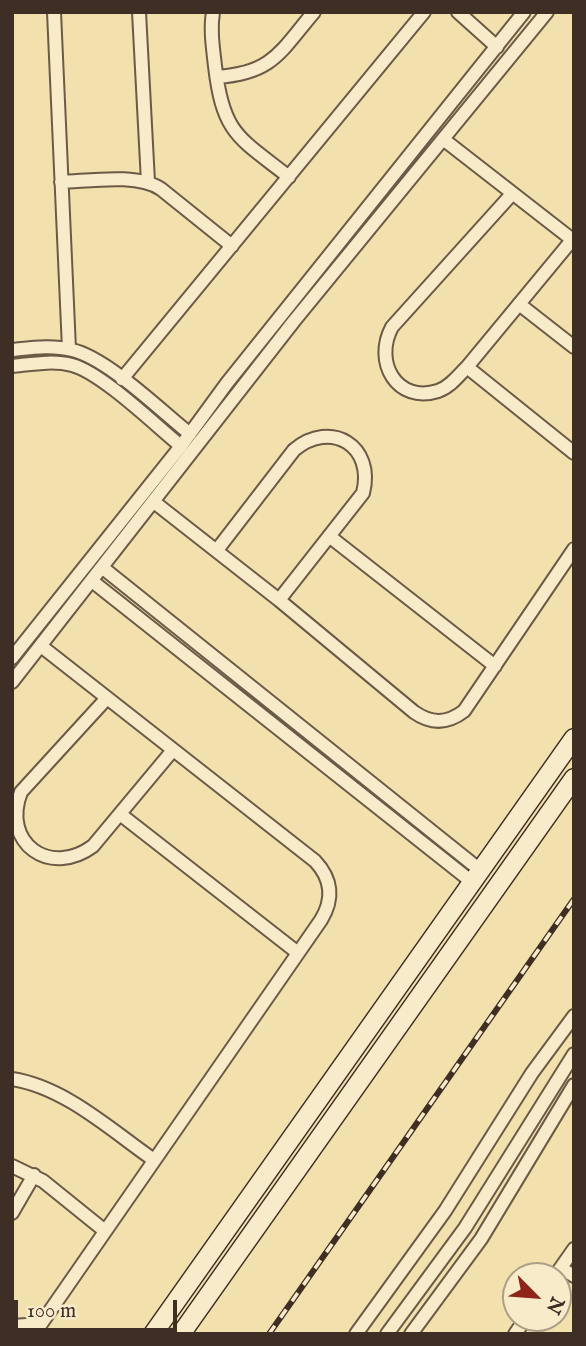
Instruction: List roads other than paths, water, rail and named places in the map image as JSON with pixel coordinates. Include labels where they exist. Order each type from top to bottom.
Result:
[{"type":"street","points":[[54,12],[69,349]]},
{"type":"street","points":[[139,12],[148,182]]},
{"type":"street","points":[[213,12],[212,35],[219,99],[230,125],[244,141],[289,177]]},
{"type":"street","points":[[216,77],[248,74],[267,65],[314,12]]},
{"type":"street","points":[[122,379],[424,12]]},
{"type":"street","points":[[458,12],[497,47]]},
{"type":"street","points":[[12,682],[239,393],[547,12]]},
{"type":"street","points":[[12,658],[181,446],[227,383],[520,18],[529,33]]},
{"type":"street","points":[[443,139],[511,195],[573,240],[449,385],[439,391],[416,392],[405,388],[388,372],[384,349],[392,327],[511,195]]},
{"type":"street","points":[[61,182],[148,182],[161,189],[232,246]]},
{"type":"street","points":[[519,304],[574,347]]},
{"type":"street","points":[[30,348],[32,364]]},
{"type":"street","points":[[12,350],[69,349],[97,360],[190,434]]},
{"type":"street","points":[[12,366],[61,363],[81,368],[99,378],[181,446]]},
{"type":"street","points":[[467,367],[574,453]]},
{"type":"street","points":[[227,383],[239,393]]},
{"type":"street","points":[[146,418],[156,407]]},
{"type":"street","points":[[216,550],[294,450],[314,437],[326,436],[348,443],[362,460],[365,471],[363,493],[279,600]]},
{"type":"street","points":[[155,502],[423,718],[434,721],[445,721],[464,711],[574,549]]},
{"type":"street","points":[[329,536],[495,666]]},
{"type":"street","points":[[103,568],[447,844],[476,876]]},
{"type":"street","points":[[92,581],[439,855],[476,876]]},
{"type":"street","points":[[127,608],[137,596]]},
{"type":"street","points":[[52,608],[64,617]]},
{"type":"street","points":[[12,1326],[37,1329],[330,904],[329,885],[322,868],[41,646]]},
{"type":"street","points":[[107,698],[20,792],[15,816],[23,839],[32,849],[43,856],[56,859],[70,859],[82,854],[93,846],[173,750]]},
{"type":"street","points":[[153,1334],[574,738]]},
{"type":"street","points":[[181,1334],[574,778]]},
{"type":"street","points":[[120,814],[298,953]]},
{"type":"street","points":[[439,855],[447,844]]},
{"type":"street","points":[[356,1334],[445,1211],[532,1073],[574,1016]]},
{"type":"street","points":[[387,1334],[465,1228],[574,1054]]},
{"type":"street","points":[[12,1079],[41,1086],[65,1098],[154,1160]]},
{"type":"street","points":[[335,1079],[353,1091]]},
{"type":"street","points":[[411,1334],[481,1239],[574,1085]]},
{"type":"street","points":[[529,1122],[544,1132]]},
{"type":"street","points":[[12,1167],[34,1175],[105,1231]]},
{"type":"street","points":[[12,1213],[34,1175]]},
{"type":"street","points":[[465,1228],[481,1239]]},
{"type":"street","points":[[217,1245],[235,1258]]},
{"type":"railway","points":[[269,1334],[574,899]]}]
